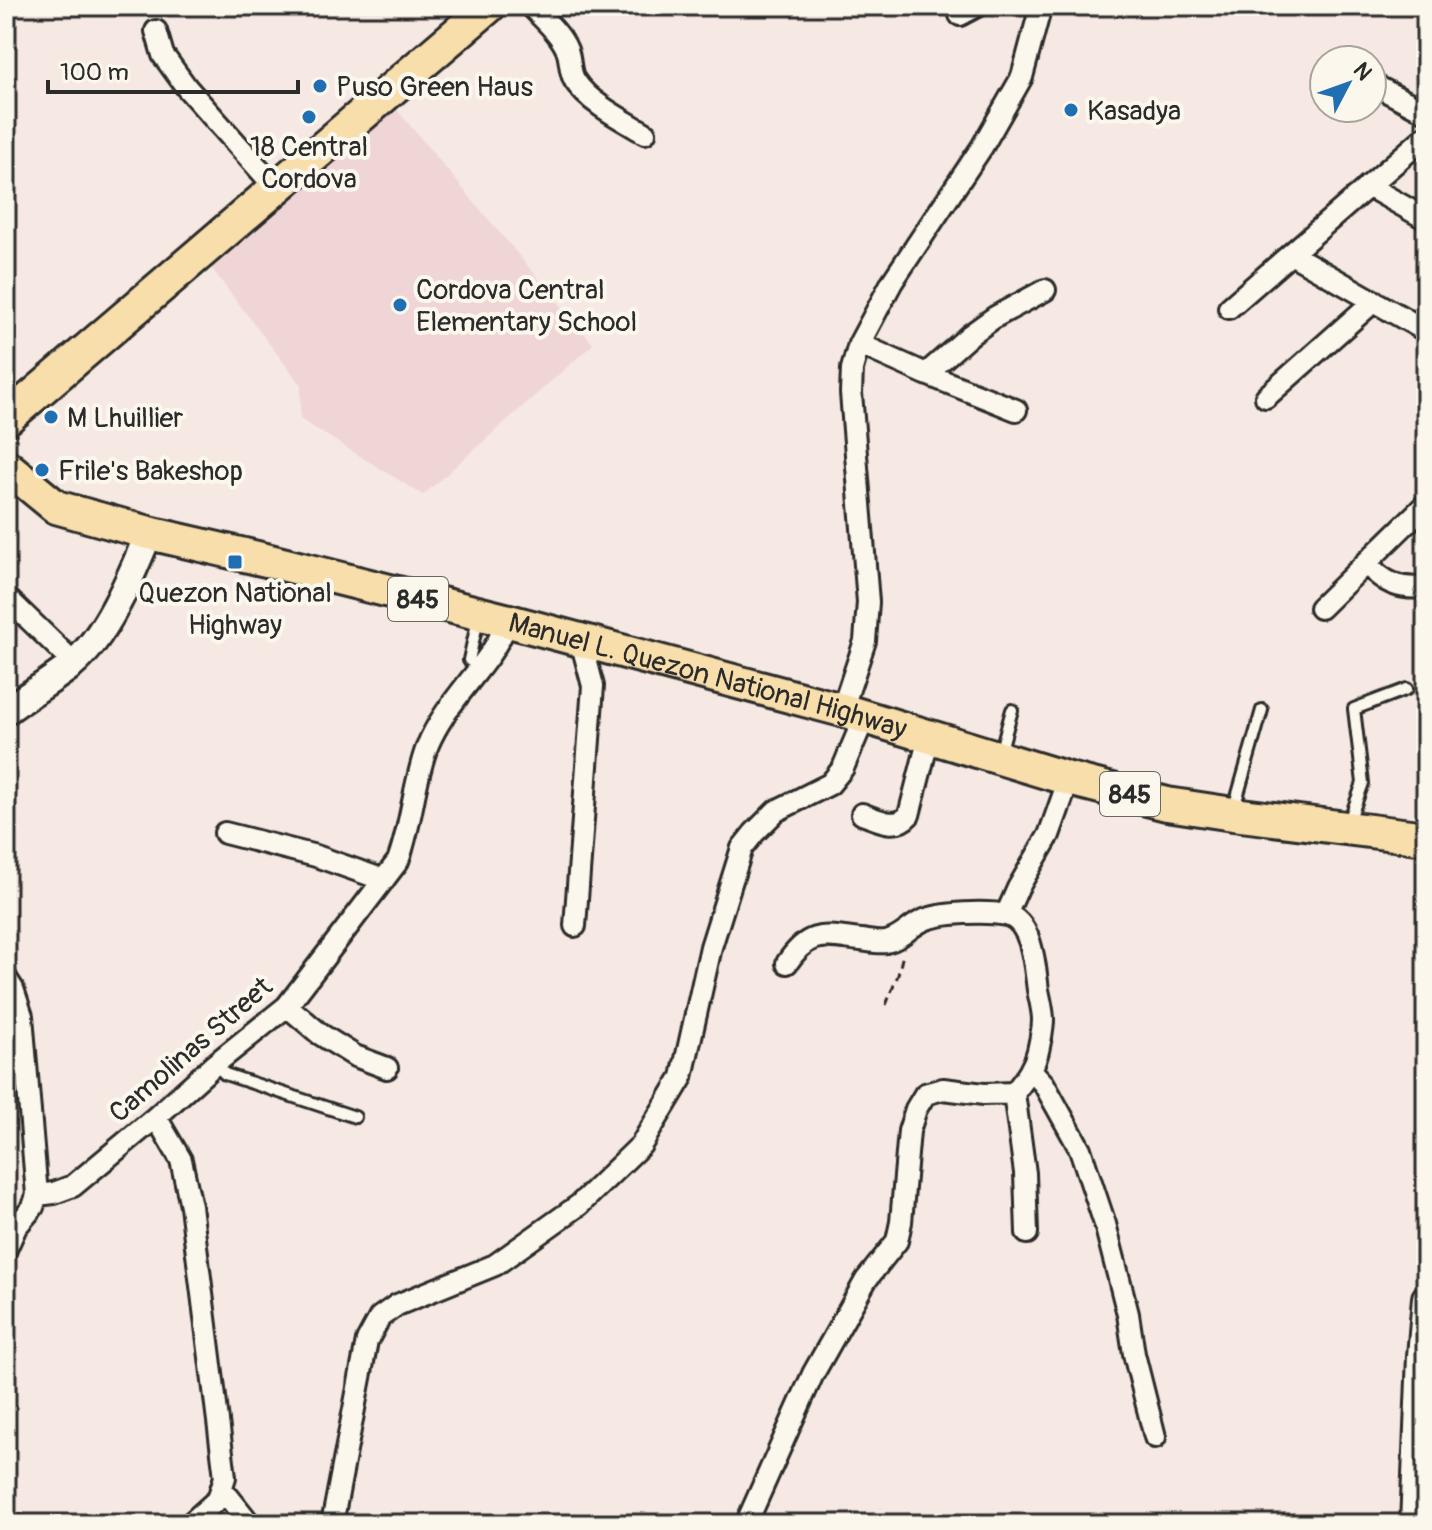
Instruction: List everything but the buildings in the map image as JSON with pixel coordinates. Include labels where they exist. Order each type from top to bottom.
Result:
[{"type":"main road","points":[[6,419],[489,6]]},
{"type":"main road","name":"Manuel L. Quezon National Highway","points":[[6,466],[56,507],[854,713],[1069,779],[1167,804],[1346,830],[1426,838]]},
{"type":"street","points":[[531,6],[558,36],[566,49],[572,76],[584,91],[645,133]]},
{"type":"street","points":[[332,1524],[367,1341],[380,1317],[397,1305],[495,1265],[579,1205],[641,1145],[682,1077],[711,947],[742,848],[776,811],[830,784],[843,768],[865,641],[868,602],[851,393],[852,369],[859,344],[892,282],[982,147],[1022,77],[1041,6]]},
{"type":"street","points":[[156,31],[163,55],[187,88],[276,188]]},
{"type":"street","points":[[1388,92],[1426,112]]},
{"type":"street","points":[[1229,308],[1426,136]]},
{"type":"street","points":[[1368,186],[1426,219]]},
{"type":"street","points":[[1291,254],[1426,331]]},
{"type":"street","points":[[926,374],[995,317],[1045,290]]},
{"type":"street","points":[[1266,397],[1374,301]]},
{"type":"street","points":[[859,344],[1016,410]]},
{"type":"street","points":[[1320,608],[1426,504]]},
{"type":"street","points":[[6,711],[74,663],[93,642],[126,588],[149,533]]},
{"type":"street","points":[[1366,563],[1396,586],[1426,587]]},
{"type":"street","points":[[6,597],[74,663]]},
{"type":"street","name":"Camolinas Street","points":[[37,1195],[73,1186],[287,1006],[398,861],[406,840],[427,747],[440,721],[492,652],[494,618]]},
{"type":"street","points":[[575,926],[593,686],[581,641]]},
{"type":"street","points":[[862,814],[894,824],[903,823],[909,815],[929,737]]},
{"type":"street","points":[[1006,915],[1049,835],[1069,779]]},
{"type":"street","points":[[225,833],[316,856],[384,880]]},
{"type":"street","points":[[787,963],[801,944],[811,938],[824,936],[882,943],[897,939],[920,922],[951,913],[1014,918],[1027,935],[1034,957],[1043,1020],[1031,1070],[1014,1093],[1025,1173],[1027,1233]]},
{"type":"street","points":[[6,978],[22,1016],[37,1195],[33,1207],[16,1227],[6,1249]]},
{"type":"street","points":[[287,1006],[320,1034],[355,1056],[387,1068]]},
{"type":"street","points":[[1031,1070],[1044,1084],[1080,1149],[1105,1224],[1155,1437]]},
{"type":"street","points":[[746,1524],[813,1374],[866,1280],[897,1241],[909,1131],[925,1094],[943,1089],[984,1094],[1014,1093]]},
{"type":"street","points":[[156,1117],[181,1160],[191,1206],[225,1477],[218,1499],[190,1524]]},
{"type":"street","points":[[1414,1524],[1426,1298]]},
{"type":"street","points":[[223,1490],[250,1524]]},
{"type":"lane","points":[[480,667],[469,660],[494,618]]},
{"type":"lane","points":[[1346,830],[1363,783],[1354,709],[1407,689]]},
{"type":"lane","points":[[999,759],[1012,710]]},
{"type":"lane","points":[[1233,814],[1262,710]]},
{"type":"lane","points":[[215,1064],[225,1074],[355,1117]]},
{"type":"path","points":[[886,1005],[898,975],[908,931]]},
{"type":"path","points":[[6,1509],[42,1524]]},
{"type":"shaded area","name":"Cordova Central Elementary School","points":[[397,110],[593,344],[423,495],[300,419],[301,385],[209,265]]},
{"type":"shaded area","points":[[6,605],[24,623],[6,650]]},
{"type":"place","name":"Puso Green Haus","points":[[320,86]]},
{"type":"place","name":"Kasadya","points":[[1071,110]]},
{"type":"place","name":"18 Central Cordova","points":[[309,117]]},
{"type":"place","name":"Cordova Central Elementary School","points":[[400,305]]},
{"type":"place","name":"M Lhuillier","points":[[51,417]]},
{"type":"place","name":"Frile's Bakeshop","points":[[42,470]]},
{"type":"place","name":"Quezon National Highway","points":[[235,562]]}]
